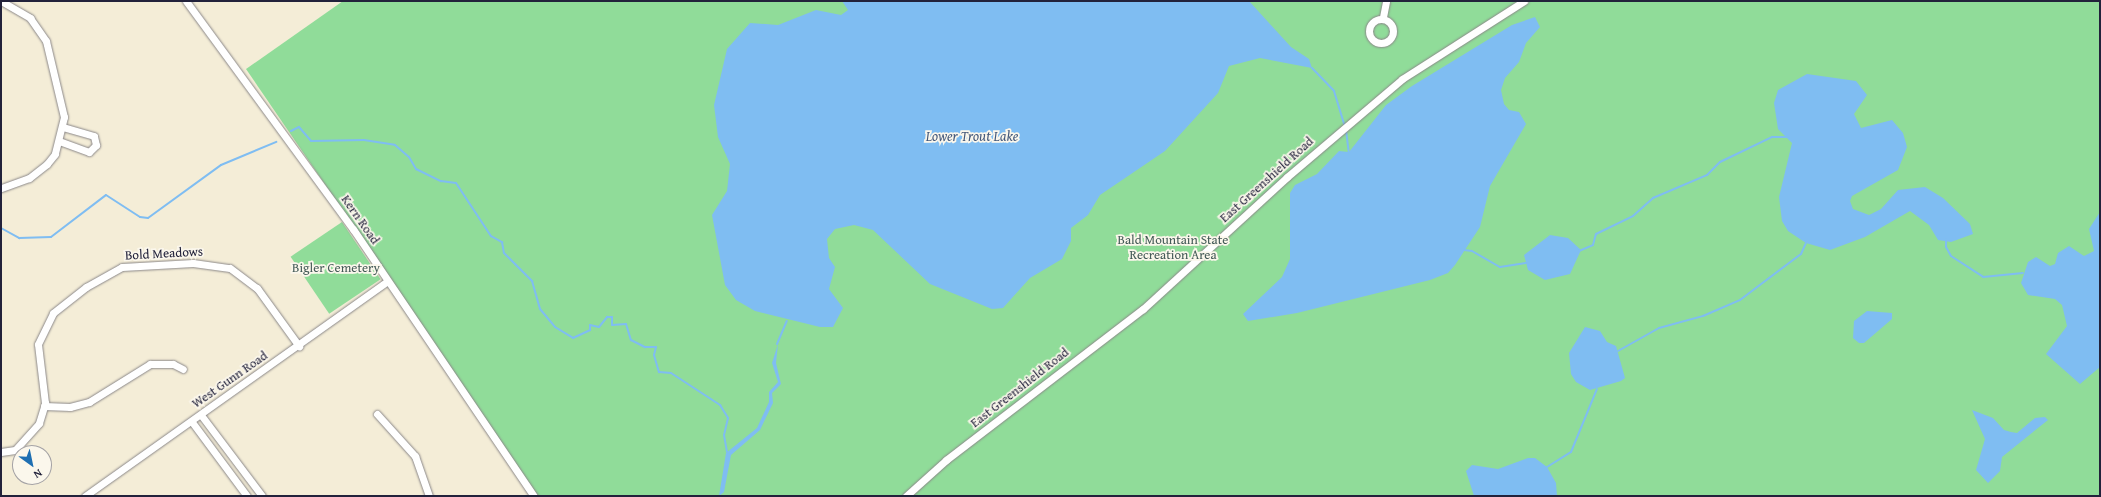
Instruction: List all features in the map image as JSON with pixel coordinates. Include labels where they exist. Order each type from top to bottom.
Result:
[{"type":"street","name":"Kern Road","points":[[186,1],[387,281],[534,496]]},
{"type":"street","points":[[1383,16],[1386,1]]},
{"type":"street","name":"East Greenshield Road","points":[[906,496],[946,460],[1143,309],[1288,177],[1402,80],[1524,1]]},
{"type":"street","points":[[1,2],[30,18],[46,41],[64,117],[55,154],[39,172],[1,188]]},
{"type":"street","points":[[59,141],[88,152],[96,145],[94,136],[62,127]]},
{"type":"street","name":"Bold Meadows","points":[[1,452],[15,450],[27,439],[38,423],[44,406],[37,356],[46,323],[59,305],[122,267],[193,263],[230,268],[257,288],[299,346]]},
{"type":"street","name":"West Gunn Road","points":[[85,496],[299,346],[387,281]]},
{"type":"street","points":[[44,406],[70,407],[89,402],[150,364],[173,364],[182,369]]},
{"type":"street","points":[[377,414],[415,456],[429,496]]},
{"type":"street","points":[[201,415],[260,495]]},
{"type":"street","points":[[192,422],[247,496]]},
{"type":"green space","name":"Bald Mountain State Recreation Area","points":[[343,1],[2100,1],[2100,496],[538,496],[246,69]]},
{"type":"green space","name":"Bigler Cemetery","points":[[342,222],[381,279],[329,314],[291,257]]},
{"type":"water","name":"Lower Trout Lake","points":[[842,1],[1249,1],[1291,47],[1309,59],[1312,68],[1260,58],[1229,66],[1218,93],[1165,151],[1100,195],[1088,215],[1071,228],[1071,241],[1062,259],[1030,278],[1003,308],[992,309],[930,284],[873,230],[854,225],[835,229],[827,239],[829,258],[835,267],[829,289],[843,308],[833,327],[820,327],[755,311],[736,300],[725,285],[712,215],[727,191],[730,164],[718,137],[714,105],[727,49],[750,23],[778,25],[816,10],[841,15],[848,10]]},
{"type":"water","points":[[1535,17],[1540,27],[1526,43],[1519,62],[1505,78],[1501,90],[1504,104],[1509,110],[1519,112],[1526,124],[1490,186],[1480,227],[1448,273],[1430,280],[1297,313],[1248,321],[1243,314],[1282,277],[1290,259],[1290,193],[1295,185],[1317,174],[1339,151],[1349,152],[1386,105],[1412,86],[1512,25]]},
{"type":"water","points":[[1807,74],[1856,81],[1867,95],[1854,114],[1861,128],[1892,120],[1903,133],[1907,147],[1898,170],[1852,196],[1850,201],[1853,209],[1869,215],[1881,209],[1898,190],[1925,187],[1943,198],[1970,224],[1973,234],[1951,242],[1938,240],[1929,225],[1910,211],[1865,237],[1830,250],[1806,243],[1788,231],[1782,221],[1779,197],[1792,143],[1778,129],[1774,103],[1778,90]]},
{"type":"water","points":[[2100,212],[2100,367],[2080,384],[2046,354],[2067,326],[2062,305],[2055,299],[2028,295],[2021,283],[2028,262],[2036,257],[2050,266],[2055,264],[2058,253],[2069,246],[2084,256],[2094,251],[2089,229]]},
{"type":"water","points":[[1550,235],[1568,238],[1581,250],[1570,274],[1545,280],[1528,270],[1524,255]]},
{"type":"water","points":[[1867,311],[1892,313],[1892,319],[1864,343],[1859,343],[1853,338],[1854,321]]},
{"type":"water","points":[[1585,327],[1600,331],[1607,342],[1616,346],[1625,378],[1621,381],[1590,390],[1576,382],[1571,374],[1569,353]]},
{"type":"water","points":[[778,344],[776,363],[781,384],[772,393],[773,403],[760,430],[731,455],[724,492],[719,496],[726,453],[757,428],[769,402],[769,392],[778,382],[772,363]]},
{"type":"water","points":[[1972,410],[1993,418],[2004,430],[2017,433],[2035,418],[2045,417],[2048,420],[2002,457],[2000,471],[1988,483],[1976,470],[1985,439]]},
{"type":"water","points":[[1528,458],[1535,458],[1547,467],[1556,483],[1557,496],[1474,496],[1466,471],[1472,465],[1498,469]]},
{"type":"waterway","points":[[1312,68],[1334,91],[1345,126]]},
{"type":"waterway","points":[[291,131],[299,127],[311,141],[364,140],[395,145],[409,157],[416,169],[441,181],[456,183],[491,236],[502,242],[504,253],[532,281],[540,309],[555,327],[573,338],[590,330],[590,325],[599,327],[607,317],[612,317],[612,325],[626,324],[631,340],[645,347],[656,347],[654,355],[659,372],[671,373],[720,405],[728,418],[724,435],[727,452]]},
{"type":"waterway","points":[[1346,130],[1349,153]]},
{"type":"waterway","points":[[1579,251],[1593,245],[1596,234],[1633,216],[1653,198],[1707,175],[1720,162],[1772,137],[1788,137]]},
{"type":"waterway","points":[[1,228],[19,238],[51,237],[106,195],[140,217],[148,218],[221,165],[276,142]]},
{"type":"waterway","points":[[1946,239],[1946,247],[1951,256],[1983,277],[2023,273]]},
{"type":"waterway","points":[[1618,351],[1659,328],[1703,316],[1740,300],[1801,254],[1806,243]]},
{"type":"waterway","points":[[1464,250],[1472,251],[1500,267],[1526,263]]},
{"type":"waterway","points":[[777,344],[787,321]]},
{"type":"waterway","points":[[1547,467],[1571,452],[1597,389]]}]
